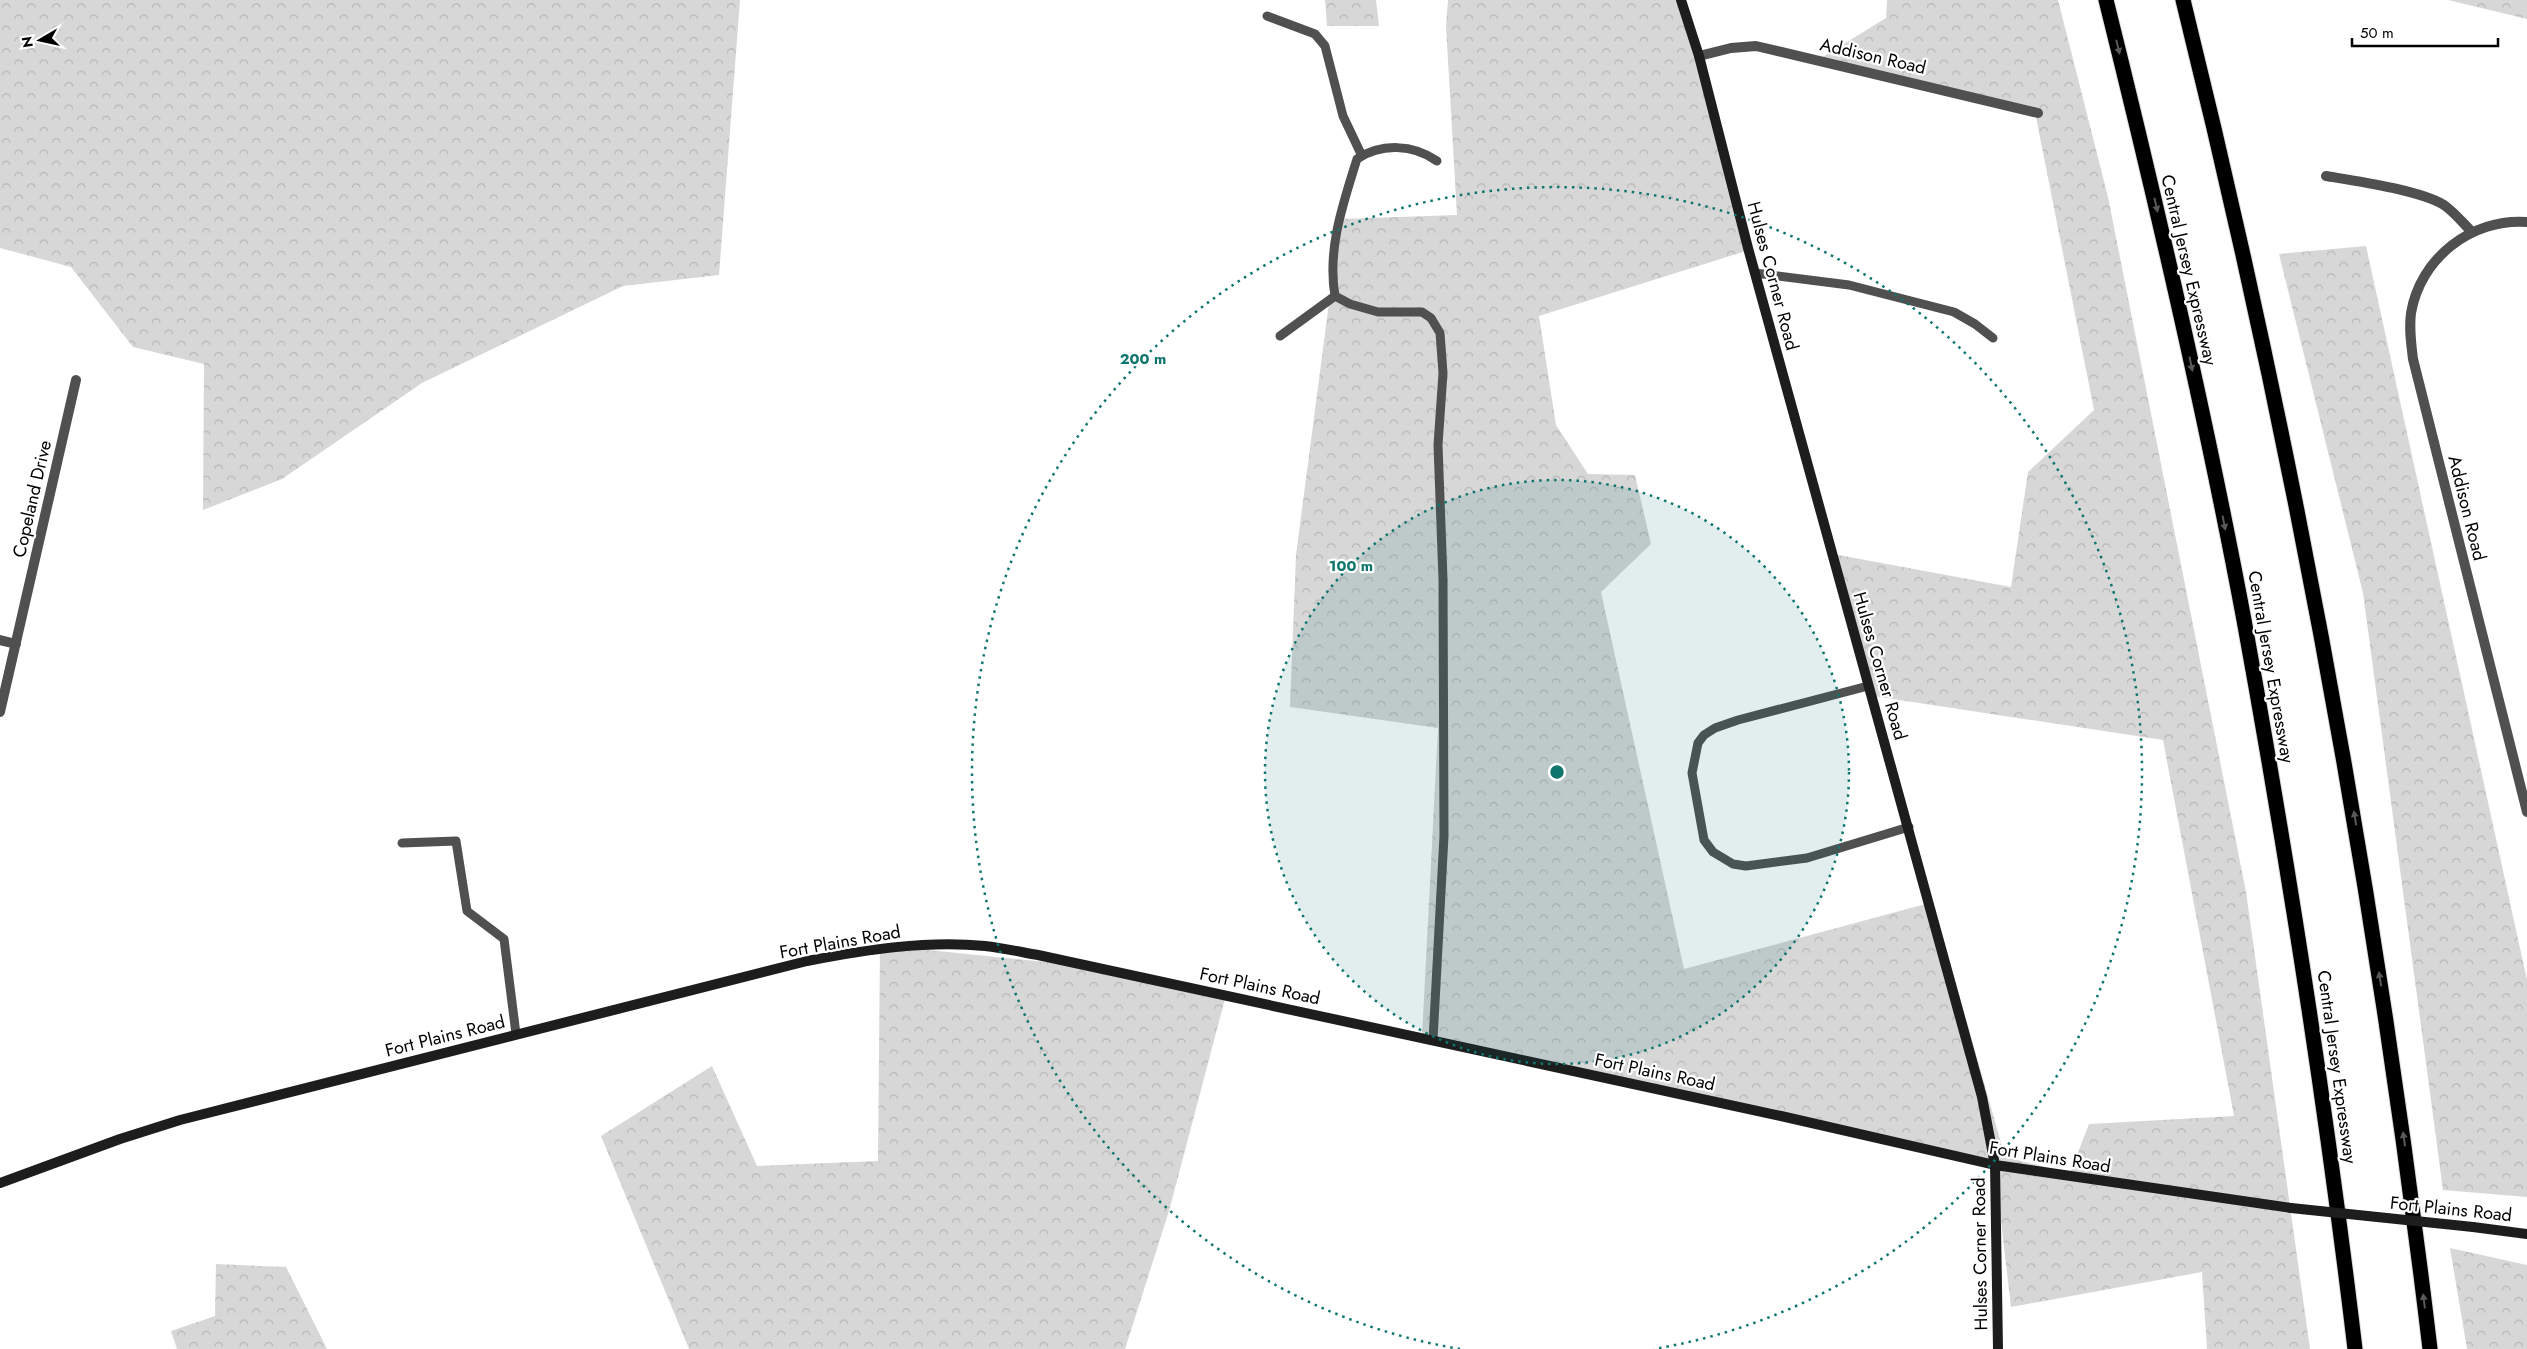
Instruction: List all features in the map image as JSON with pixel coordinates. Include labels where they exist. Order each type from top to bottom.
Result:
[{"type":"highway","name":"Central Jersey Expressway","points":[[2106,0],[2175,289],[2243,617],[2314,1033],[2355,1349]]},
{"type":"highway","points":[[2183,0],[2246,264],[2285,445],[2325,649],[2354,811],[2387,1022],[2412,1200],[2430,1349]]},
{"type":"street","name":"Hulses Corner Road","points":[[1681,0],[1699,56],[1755,273],[1868,686],[1909,827],[1982,1098],[1995,1165],[1998,1349]]},
{"type":"street","name":"Addison Road","points":[[1699,56],[1730,48],[1756,46],[2038,113]]},
{"type":"street","points":[[2326,176],[2376,185],[2433,200],[2454,214],[2472,232]]},
{"type":"street","name":"Addison Road","points":[[2527,222],[2504,222],[2472,232],[2448,248],[2424,278],[2411,313],[2410,336],[2413,359],[2527,812]]},
{"type":"street","name":"Copeland Drive","points":[[0,712],[76,380]]},
{"type":"street","points":[[0,640],[16,644]]},
{"type":"street","name":"Fort Plains Road","points":[[0,1183],[120,1139],[180,1120],[516,1034],[807,962],[855,952],[948,945],[985,946],[1038,954],[1995,1165],[2291,1208],[2527,1234]]},
{"type":"lane","points":[[1267,16],[1315,34],[1325,46],[1343,116],[1362,156]]},
{"type":"lane","points":[[1335,296],[1332,276],[1336,230],[1357,159],[1370,150],[1391,147],[1426,154],[1436,161]]},
{"type":"lane","points":[[1755,273],[1850,285],[1954,312],[1975,324],[1993,338]]},
{"type":"lane","points":[[1280,336],[1335,296]]},
{"type":"lane","points":[[1335,296],[1350,304],[1378,312],[1422,312],[1431,318],[1440,333],[1443,372],[1438,445],[1443,578],[1444,836],[1433,1040]]},
{"type":"lane","points":[[1868,686],[1738,720],[1715,728],[1704,735],[1698,743],[1692,773],[1693,788],[1704,840],[1713,852],[1732,864],[1746,866],[1807,858],[1909,827]]},
{"type":"lane","points":[[402,843],[456,841],[467,912],[504,938],[516,1034]]},
{"type":"green space","points":[[0,0],[740,0],[719,275],[623,286],[422,383],[282,479],[203,510],[204,364],[133,347],[71,267],[0,248]]},
{"type":"green space","points":[[1325,0],[1376,0],[1379,26],[1327,26]]},
{"type":"green space","points":[[1448,0],[1680,0],[1749,250],[1539,316],[1556,425],[1588,474],[1635,475],[1651,544],[1601,592],[1684,969],[1933,902],[2005,1157],[2070,1173],[2089,1124],[2234,1116],[2163,740],[1873,696],[1833,554],[2011,587],[2028,472],[2094,410],[2034,107],[1821,58],[1886,18],[1887,0],[2058,0],[2108,197],[2246,892],[2310,1349],[2207,1349],[2202,1272],[2011,1307],[1995,1169],[1422,1036],[1438,728],[1290,707],[1296,555],[1340,219],[1457,215],[1446,26]]},
{"type":"green space","points":[[2448,0],[2527,0],[2527,19]]},
{"type":"green space","points":[[2366,246],[2527,980],[2527,1197],[2443,1190],[2363,593],[2279,254]]},
{"type":"green space","points":[[880,945],[1124,970],[1226,995],[1169,1211],[1125,1349],[689,1349],[601,1136],[712,1066],[757,1166],[878,1161]]},
{"type":"green space","points":[[2450,1248],[2527,1265],[2527,1349],[2467,1349]]},
{"type":"green space","points":[[216,1264],[286,1267],[327,1349],[177,1349],[171,1331],[215,1316]]}]
